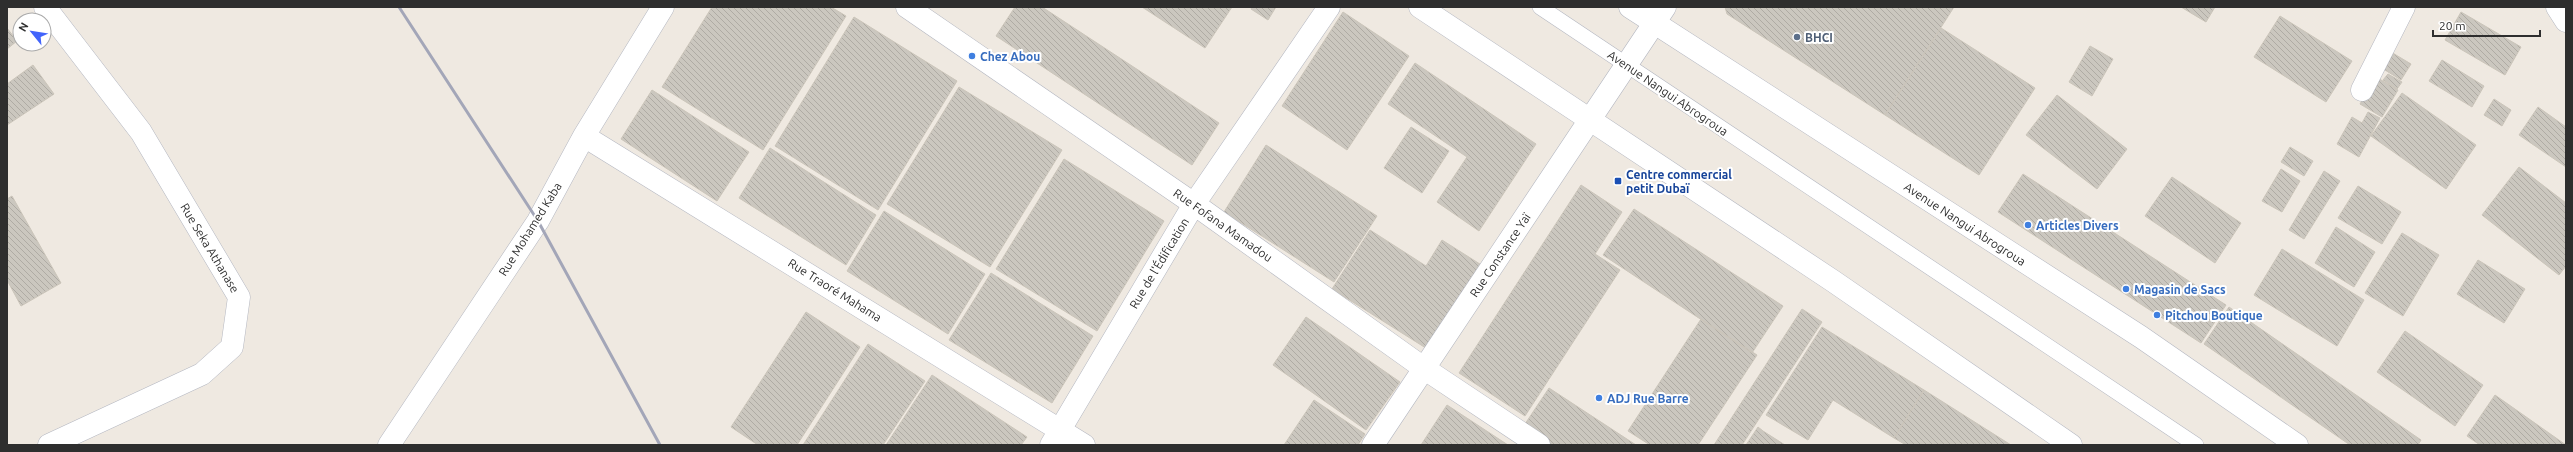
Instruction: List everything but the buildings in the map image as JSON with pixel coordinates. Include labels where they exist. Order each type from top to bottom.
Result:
[{"type":"street","name":"Rue Seka Athanase","points":[[44,7],[141,132],[239,297],[232,347],[202,374],[49,445]]},
{"type":"street","name":"Rue Mohamed Kaba","points":[[389,445],[538,222],[584,136],[664,7]]},
{"type":"street","name":"Rue Fofana Mamadou","points":[[907,7],[1194,204],[1425,369],[1539,445]]},
{"type":"street","name":"Rue de l'Édification","points":[[1056,437],[1194,204],[1329,7]]},
{"type":"street","points":[[1420,7],[1833,281],[2071,445]]},
{"type":"street","name":"Avenue Nangui Abrogroua","points":[[1630,7],[1660,15],[2141,337],[2297,445]]},
{"type":"street","points":[[2362,90],[2404,7]]},
{"type":"street","points":[[2557,7],[2566,21]]},
{"type":"street","name":"Rue Constance Yaï","points":[[1373,445],[1660,15]]},
{"type":"street","name":"Rue Traoré Mahama","points":[[584,136],[1056,437],[1084,445]]},
{"type":"lane","name":"Avenue Nangui Abrogroua","points":[[1540,7],[2196,445]]},
{"type":"railway","points":[[399,7],[538,221],[660,445]]},
{"type":"place","name":"BHCI","points":[[1797,37]]},
{"type":"place","name":"Chez Abou","points":[[972,56]]},
{"type":"place","name":"Centre commercial petit Dubaï","points":[[1618,181]]},
{"type":"place","name":"Articles Divers","points":[[2028,225]]},
{"type":"place","name":"Magasin de Sacs","points":[[2126,289]]},
{"type":"place","name":"Pitchou Boutique","points":[[2157,315]]},
{"type":"place","name":"ADJ Rue Barre","points":[[1599,398]]}]
